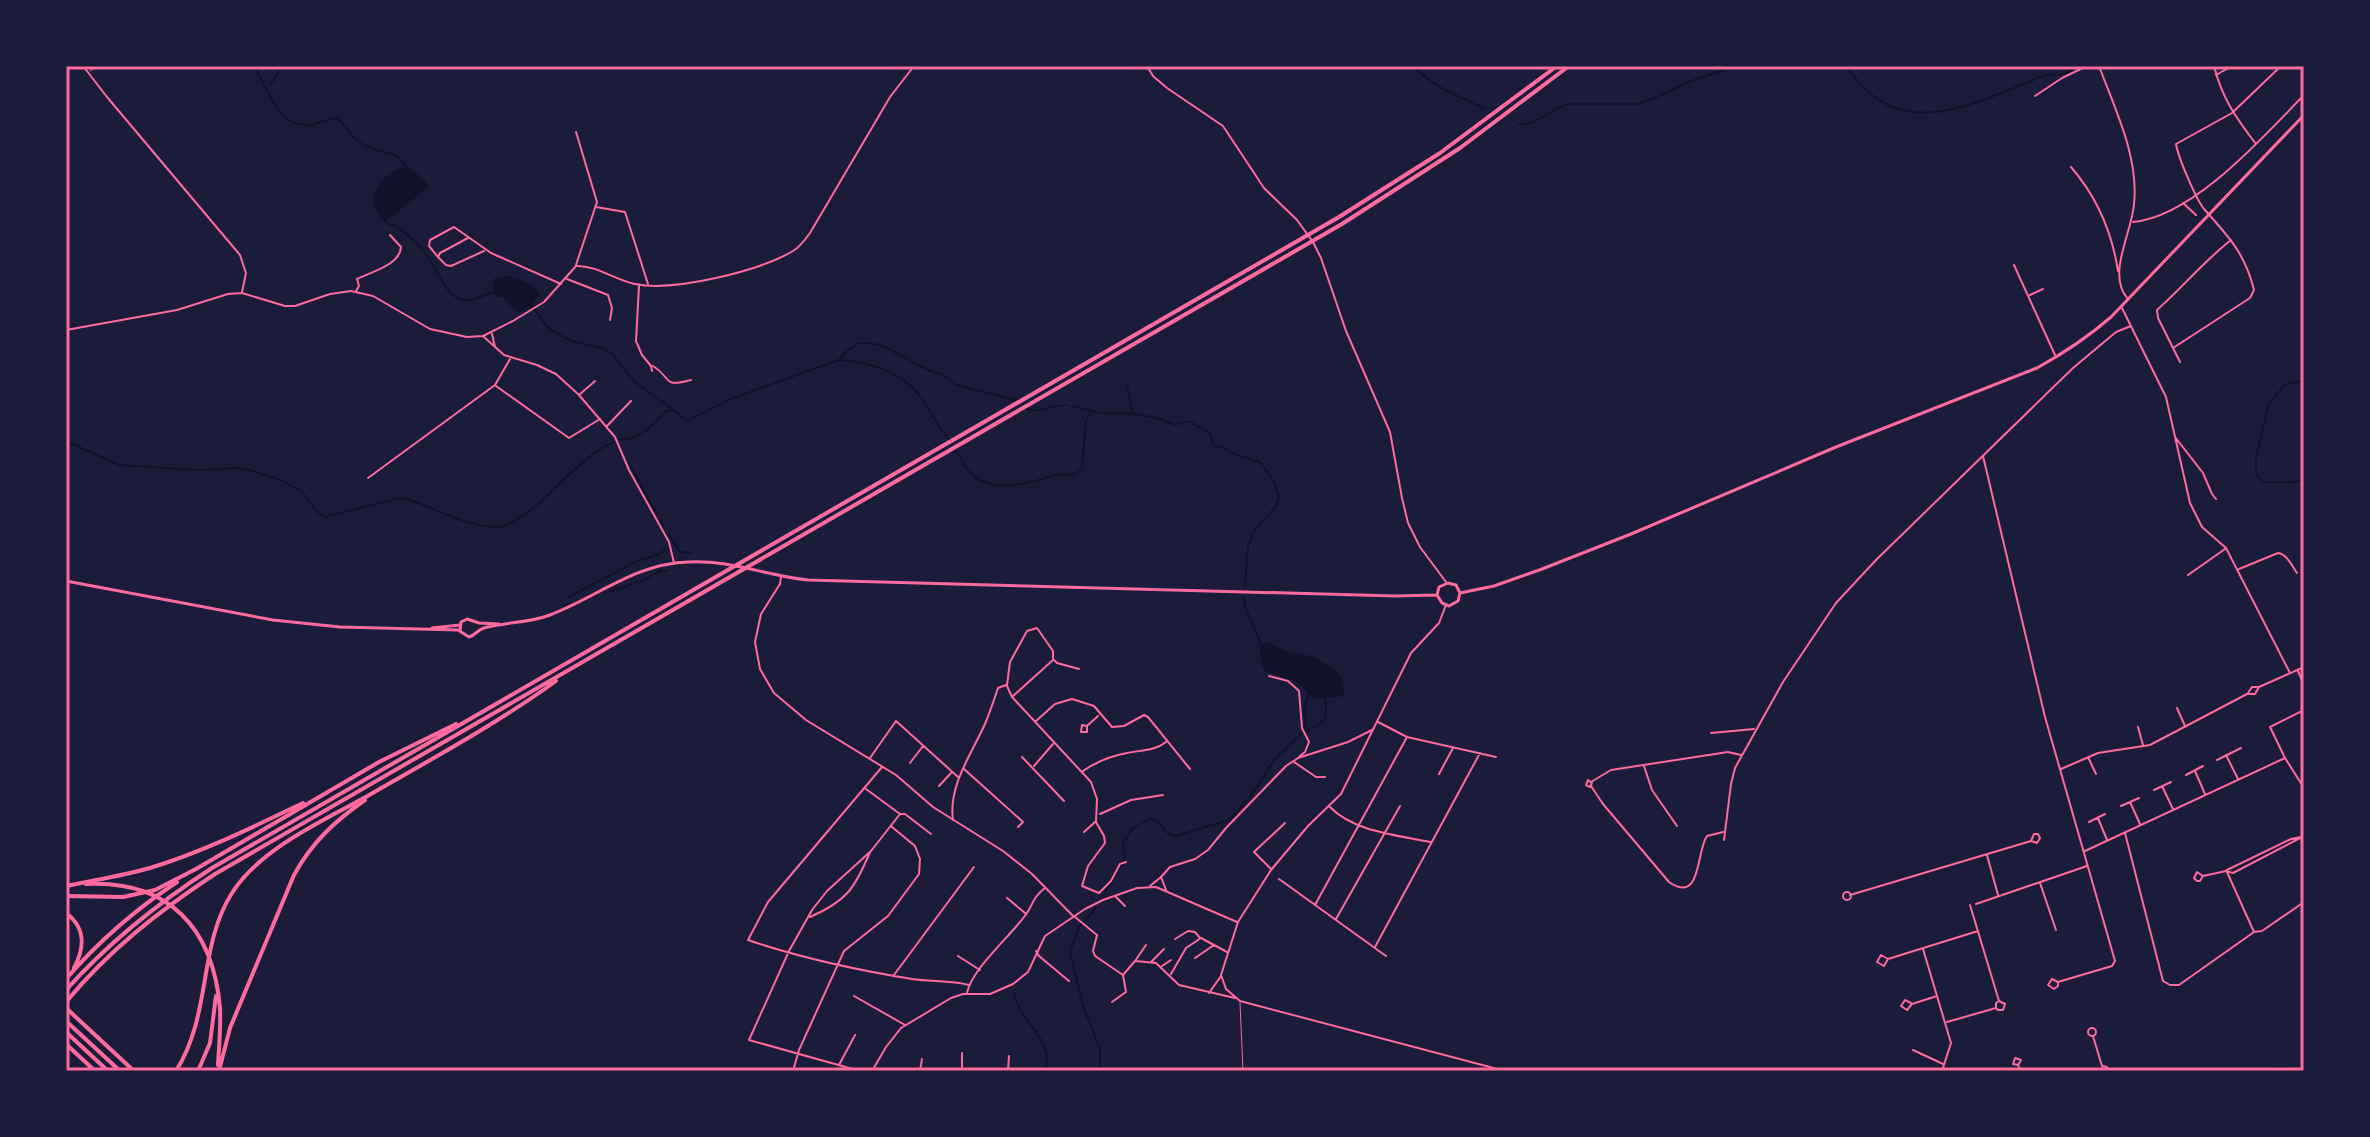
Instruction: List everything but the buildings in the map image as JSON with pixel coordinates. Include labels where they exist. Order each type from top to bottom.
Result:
[{"type":"highway","points":[[66,990],[119,936],[174,892],[212,868],[1339,217],[1466,135],[1557,66]]},
{"type":"highway","points":[[134,1071],[66,1005],[123,941],[179,898],[215,874],[1342,224],[1474,138],[1569,66]]},
{"type":"highway","points":[[176,1071],[191,1043],[215,933],[227,899],[252,869],[284,845],[513,710],[574,667]]},
{"type":"highway","points":[[66,896],[133,896],[155,890],[402,750],[484,711]]},
{"type":"highway","points":[[66,887],[138,871],[198,851],[337,786]]},
{"type":"highway","points":[[218,1071],[230,1028],[301,861],[332,824],[383,787]]},
{"type":"highway","points":[[66,979],[141,907],[196,869]]},
{"type":"highway","points":[[66,887],[123,885],[155,895],[186,919],[203,944],[220,1007],[218,1071]]},
{"type":"highway","points":[[66,913],[79,926],[83,943],[71,973]]},
{"type":"highway","points":[[198,1071],[210,1043],[214,1020],[216,995],[212,969]]},
{"type":"highway","points":[[66,1021],[120,1071]]},
{"type":"highway","points":[[66,1032],[108,1071]]},
{"type":"highway","points":[[66,1044],[95,1071]]},
{"type":"main road","points":[[1460,593],[1498,584],[1587,552],[1836,447],[2037,368],[2078,345],[2129,300],[2304,115]]},
{"type":"main road","points":[[460,624],[460,631],[469,637],[478,631],[553,614],[628,576],[674,563],[714,562],[782,576],[839,581],[1437,595]]},
{"type":"main road","points":[[66,581],[273,620],[340,627],[460,631]]},
{"type":"main road","points":[[1446,583],[1456,585],[1460,593],[1456,603],[1446,605],[1437,595],[1439,587],[1446,583]]},
{"type":"main road","points":[[420,630],[460,624],[467,619],[485,624],[516,624]]},
{"type":"main road","points":[[476,622],[478,631]]},
{"type":"street","points":[[83,66],[240,255],[246,269],[242,293]]},
{"type":"street","points":[[576,266],[648,286],[724,276],[758,266],[800,246],[890,97],[914,66]]},
{"type":"street","points":[[1147,66],[1167,88],[1223,126],[1264,188],[1301,225],[1320,254],[1345,327],[1390,431],[1406,516],[1417,541],[1446,583]]},
{"type":"street","points":[[2035,96],[2087,66]]},
{"type":"street","points":[[2099,66],[2132,161],[2135,201],[2118,272]]},
{"type":"street","points":[[2214,66],[2232,113],[2256,144]]},
{"type":"street","points":[[2216,75],[2232,66]]},
{"type":"street","points":[[2173,348],[2250,298],[2254,290],[2232,239],[2201,205],[2176,144],[2232,113],[2281,66]]},
{"type":"street","points":[[2132,223],[2160,216],[2239,163],[2304,95]]},
{"type":"street","points":[[66,330],[177,310],[228,294],[242,293],[290,306],[330,294],[356,291],[373,296],[430,329],[467,337],[492,333],[550,297],[576,266],[575,261],[596,207],[596,193],[576,132]]},
{"type":"street","points":[[2071,167],[2086,184],[2103,217],[2119,285],[2129,300]]},
{"type":"street","points":[[2183,203],[2196,215]]},
{"type":"street","points":[[596,207],[625,212],[648,286]]},
{"type":"street","points":[[485,250],[451,266],[446,265],[429,246],[432,237],[454,227],[508,263],[561,284]]},
{"type":"street","points":[[356,291],[359,286],[357,279],[399,257],[401,247],[390,235]]},
{"type":"street","points":[[438,257],[468,238]]},
{"type":"street","points":[[2180,362],[2157,310],[2189,281],[2213,253],[2232,239]]},
{"type":"street","points":[[2014,265],[2056,357]]},
{"type":"street","points":[[566,278],[608,295],[612,308],[610,320]]},
{"type":"street","points":[[639,285],[636,341],[652,371]]},
{"type":"street","points":[[2029,296],[2043,289]]},
{"type":"street","points":[[2122,307],[2166,397],[2195,516],[2202,527],[2226,548],[2290,673]]},
{"type":"street","points":[[1724,840],[1732,775],[1741,755],[1783,682],[1836,603],[2078,363],[2116,332],[2131,326]]},
{"type":"street","points":[[492,333],[496,349]]},
{"type":"street","points":[[483,336],[510,358],[547,369],[562,378],[600,419],[619,445],[670,546],[674,563]]},
{"type":"street","points":[[368,478],[495,385],[510,358]]},
{"type":"street","points":[[651,366],[656,367],[672,384],[691,380]]},
{"type":"street","points":[[579,395],[595,381]]},
{"type":"street","points":[[495,385],[569,438],[600,419]]},
{"type":"street","points":[[606,427],[631,401]]},
{"type":"street","points":[[2174,435],[2203,473],[2216,499]]},
{"type":"street","points":[[1983,456],[2045,717],[2114,963],[2058,982]]},
{"type":"street","points":[[2188,575],[2226,548]]},
{"type":"street","points":[[2238,569],[2278,553],[2287,558],[2297,573]]},
{"type":"street","points":[[782,576],[756,628],[757,656],[766,682],[774,693],[821,730],[896,775],[933,807],[1003,851],[1032,874],[1074,917],[1097,935],[1093,951],[1095,956],[1123,975],[1126,992],[1112,1002]]},
{"type":"street","points":[[1209,993],[1221,975],[1238,922],[1271,870],[1346,786],[1411,653],[1439,623],[1446,605]]},
{"type":"street","points":[[1012,697],[1053,660],[1053,651],[1040,630],[1033,627],[1027,631],[1010,662],[1007,686],[1012,697],[1093,787],[1098,814],[1096,822],[1084,832]]},
{"type":"street","points":[[1053,660],[1079,669]]},
{"type":"street","points":[[2061,769],[2098,753],[2150,745],[2247,694],[2252,687],[2259,687],[2304,667]]},
{"type":"street","points":[[2297,670],[2304,685]]},
{"type":"street","points":[[872,1071],[886,1047],[905,1025],[951,998],[990,994],[1013,984],[1028,972],[1045,936],[1099,902],[1150,886],[1170,867],[1195,859],[1208,850],[1269,781],[1305,752],[1309,742],[1302,728],[1299,691],[1288,681],[1269,676]]},
{"type":"street","points":[[953,820],[953,803],[959,778],[998,688],[1007,686]]},
{"type":"street","points":[[2247,694],[2255,694],[2259,687]]},
{"type":"street","points":[[1035,722],[1055,704],[1072,699],[1089,703],[1107,723],[1119,728],[1139,716],[1148,717],[1190,769]]},
{"type":"street","points":[[2177,708],[2186,727]]},
{"type":"street","points":[[2304,710],[2270,727],[2304,788]]},
{"type":"street","points":[[1087,726],[1100,714]]},
{"type":"street","points":[[869,759],[896,721],[959,778]]},
{"type":"street","points":[[1377,721],[1407,737],[1496,757]]},
{"type":"street","points":[[2138,727],[2143,746]]},
{"type":"street","points":[[1711,733],[1755,729]]},
{"type":"street","points":[[1298,758],[1348,742],[1373,730]]},
{"type":"street","points":[[1315,905],[1407,737]]},
{"type":"street","points":[[1082,772],[1095,763],[1158,748],[1167,742]]},
{"type":"street","points":[[1033,768],[1054,743]]},
{"type":"street","points":[[910,763],[924,745]]},
{"type":"street","points":[[1439,774],[1453,748]]},
{"type":"street","points":[[2217,760],[2241,748]]},
{"type":"street","points":[[1578,783],[1586,783],[1587,787],[1611,770],[1728,752],[1741,755]]},
{"type":"street","points":[[1375,947],[1480,753]]},
{"type":"street","points":[[2226,755],[2238,780]]},
{"type":"street","points":[[1022,757],[1064,801]]},
{"type":"street","points":[[2087,757],[2096,774]]},
{"type":"street","points":[[2084,852],[2285,758]]},
{"type":"street","points":[[1293,762],[1316,777],[1325,777]]},
{"type":"street","points":[[1643,765],[1652,790],[1677,826]]},
{"type":"street","points":[[2186,775],[2203,766]]},
{"type":"street","points":[[882,767],[768,902],[748,940],[836,966],[924,981],[969,985]]},
{"type":"street","points":[[963,769],[1023,822],[1018,827]]},
{"type":"street","points":[[2195,771],[2206,795]]},
{"type":"street","points":[[939,786],[951,772]]},
{"type":"street","points":[[2154,790],[2171,782]]},
{"type":"street","points":[[1591,784],[1603,804],[1669,882],[1677,887],[1686,887],[1695,878],[1701,845],[1707,836],[1724,832]]},
{"type":"street","points":[[2162,786],[2174,810]]},
{"type":"street","points":[[865,789],[931,834]]},
{"type":"street","points":[[1098,814],[1131,800],[1163,795]]},
{"type":"street","points":[[2121,806],[2139,798]]},
{"type":"street","points":[[2130,802],[2141,825]]},
{"type":"street","points":[[1336,919],[1400,806]]},
{"type":"street","points":[[1330,807],[1341,817],[1359,825],[1432,843]]},
{"type":"street","points":[[860,1071],[749,1040],[789,951],[808,918],[827,891],[871,851],[900,814]]},
{"type":"street","points":[[1662,818],[1669,814]]},
{"type":"street","points":[[2089,822],[2105,814]]},
{"type":"street","points":[[2098,818],[2107,841]]},
{"type":"street","points":[[1077,889],[1082,886],[1088,866],[1105,843],[1096,822]]},
{"type":"street","points":[[1271,870],[1254,852],[1285,823]]},
{"type":"street","points":[[793,1071],[797,1053],[847,948],[888,916],[919,874],[920,859],[915,846],[891,826]]},
{"type":"street","points":[[2125,833],[2163,981],[2170,985],[2179,985],[2254,932],[2262,931],[2304,902]]},
{"type":"street","points":[[2203,876],[2226,871],[2291,839],[2304,836]]},
{"type":"street","points":[[1850,895],[2031,841]]},
{"type":"street","points":[[808,918],[846,897],[855,886],[871,851]]},
{"type":"street","points":[[1986,854],[1999,897]]},
{"type":"street","points":[[1099,902],[1099,893],[1124,863]]},
{"type":"street","points":[[1976,904],[2088,865]]},
{"type":"street","points":[[894,975],[974,867]]},
{"type":"street","points":[[2226,871],[2254,932]]},
{"type":"street","points":[[1161,877],[1166,890]]},
{"type":"street","points":[[1279,879],[1386,956]]},
{"type":"street","points":[[2040,883],[2056,930]]},
{"type":"street","points":[[1082,886],[1099,893]]},
{"type":"street","points":[[1150,886],[1238,922]]},
{"type":"street","points":[[967,994],[969,985],[980,970],[1026,914],[1036,894],[1045,888]]},
{"type":"street","points":[[1115,896],[1125,906]]},
{"type":"street","points":[[1007,898],[1026,914]]},
{"type":"street","points":[[1946,1023],[2005,1008],[2004,1003],[1999,1001],[1970,905]]},
{"type":"street","points":[[1175,939],[1188,931],[1195,932],[1228,953]]},
{"type":"street","points":[[1888,959],[1978,931]]},
{"type":"street","points":[[1170,975],[1186,948],[1201,938]]},
{"type":"street","points":[[1123,975],[1146,945]]},
{"type":"street","points":[[1195,958],[1214,945]]},
{"type":"street","points":[[1923,948],[1951,1043],[1942,1071]]},
{"type":"street","points":[[1151,962],[1164,949]]},
{"type":"street","points":[[1036,951],[1069,981]]},
{"type":"street","points":[[958,956],[980,970]]},
{"type":"street","points":[[1033,960],[1043,960]]},
{"type":"street","points":[[1161,967],[1171,960]]},
{"type":"street","points":[[1135,961],[1151,962],[1161,967],[1179,985],[1235,998]]},
{"type":"street","points":[[1221,975],[1226,989],[1240,1001],[1505,1071]]},
{"type":"street","points":[[854,996],[905,1025]]},
{"type":"street","points":[[1912,1004],[1937,996]]},
{"type":"street","points":[[1996,1008],[1999,1001]]},
{"type":"street","points":[[839,1065],[855,1035]]},
{"type":"street","points":[[2093,1036],[2102,1066],[2100,1071]]},
{"type":"street","points":[[1913,1050],[1944,1064]]},
{"type":"street","points":[[962,1053],[962,1071]]},
{"type":"street","points":[[1008,1071],[1009,1056]]},
{"type":"street","points":[[920,1071],[922,1059]]},
{"type":"street","points":[[2018,1065],[2021,1071]]},
{"type":"street","points":[[2102,1066],[2107,1067],[2107,1071]]},
{"type":"lane","points":[[88,72],[98,66]]},
{"type":"lane","points":[[1240,1001],[1243,1071]]},
{"type":"shaded area","points":[[405,164],[429,187],[383,221],[374,204],[377,188]]},
{"type":"shaded area","points":[[507,276],[537,289],[540,293],[532,306],[518,313],[502,297],[496,297],[492,283],[495,278]]},
{"type":"shaded area","points":[[1267,642],[1287,652],[1311,656],[1333,668],[1341,677],[1345,696],[1315,699],[1295,682],[1267,672],[1262,665],[1260,645]]},
{"type":"waterway","points":[[254,66],[274,104],[288,119],[307,125],[338,118],[361,143],[393,154],[405,166]]},
{"type":"waterway","points":[[270,85],[283,66]]},
{"type":"waterway","points":[[1414,66],[1438,86],[1485,109]]},
{"type":"waterway","points":[[1659,96],[1736,66]]},
{"type":"waterway","points":[[1845,66],[1867,91],[1889,106],[1909,112],[1950,110],[1992,97],[2041,76],[2066,73],[2076,66]]},
{"type":"waterway","points":[[1519,124],[1537,120],[1567,104],[1638,104],[1657,97]]},
{"type":"waterway","points":[[385,219],[388,225],[395,225],[421,247],[445,286],[456,297],[470,300],[493,292]]},
{"type":"waterway","points":[[531,305],[549,329],[572,341],[602,348],[612,354],[635,382],[675,411]]},
{"type":"waterway","points":[[619,439],[640,435],[667,410],[675,411],[687,421],[733,398],[839,360],[859,343],[883,346],[943,375],[956,385],[1016,400]]},
{"type":"waterway","points":[[841,360],[873,366],[903,380],[919,395],[951,442]]},
{"type":"waterway","points":[[2304,380],[2286,384],[2269,403],[2256,457],[2256,474],[2262,482],[2304,479]]},
{"type":"waterway","points":[[1127,386],[1132,413]]},
{"type":"waterway","points":[[1027,409],[1067,405]]},
{"type":"waterway","points":[[1072,406],[1102,413],[1158,418],[1174,425],[1189,421],[1210,433],[1213,445],[1260,462],[1273,480],[1279,496],[1277,505],[1254,531],[1248,546],[1245,587]]},
{"type":"waterway","points":[[954,447],[968,470],[986,483],[1008,485],[1073,474],[1082,467],[1086,420],[1093,410]]},
{"type":"waterway","points":[[66,441],[119,465],[249,470],[281,480],[302,492],[325,517],[406,499]]},
{"type":"waterway","points":[[407,499],[469,523],[502,526],[525,515],[580,464],[613,442]]},
{"type":"waterway","points":[[630,465],[658,516]]},
{"type":"waterway","points":[[660,520],[663,526]]},
{"type":"waterway","points":[[669,535],[672,539]]},
{"type":"waterway","points":[[673,541],[680,552],[692,553]]},
{"type":"waterway","points":[[657,556],[667,548]]},
{"type":"waterway","points":[[569,597],[635,562],[657,555]]},
{"type":"waterway","points":[[609,592],[667,571]]},
{"type":"waterway","points":[[1243,596],[1261,647]]},
{"type":"waterway","points":[[1305,730],[1304,710],[1309,693]]},
{"type":"waterway","points":[[1306,731],[1318,726],[1324,719],[1325,698]]},
{"type":"waterway","points":[[1103,895],[1123,864],[1123,843],[1132,829],[1150,818],[1175,836],[1229,820],[1248,800],[1274,760],[1302,733]]},
{"type":"waterway","points":[[1095,909],[1079,927],[1070,952],[1083,1006],[1100,1049],[1100,1071]]},
{"type":"waterway","points":[[1014,993],[1022,1013],[1046,1051],[1044,1071]]},
{"type":"waterway","points":[[2277,1067],[2295,1071]]}]
